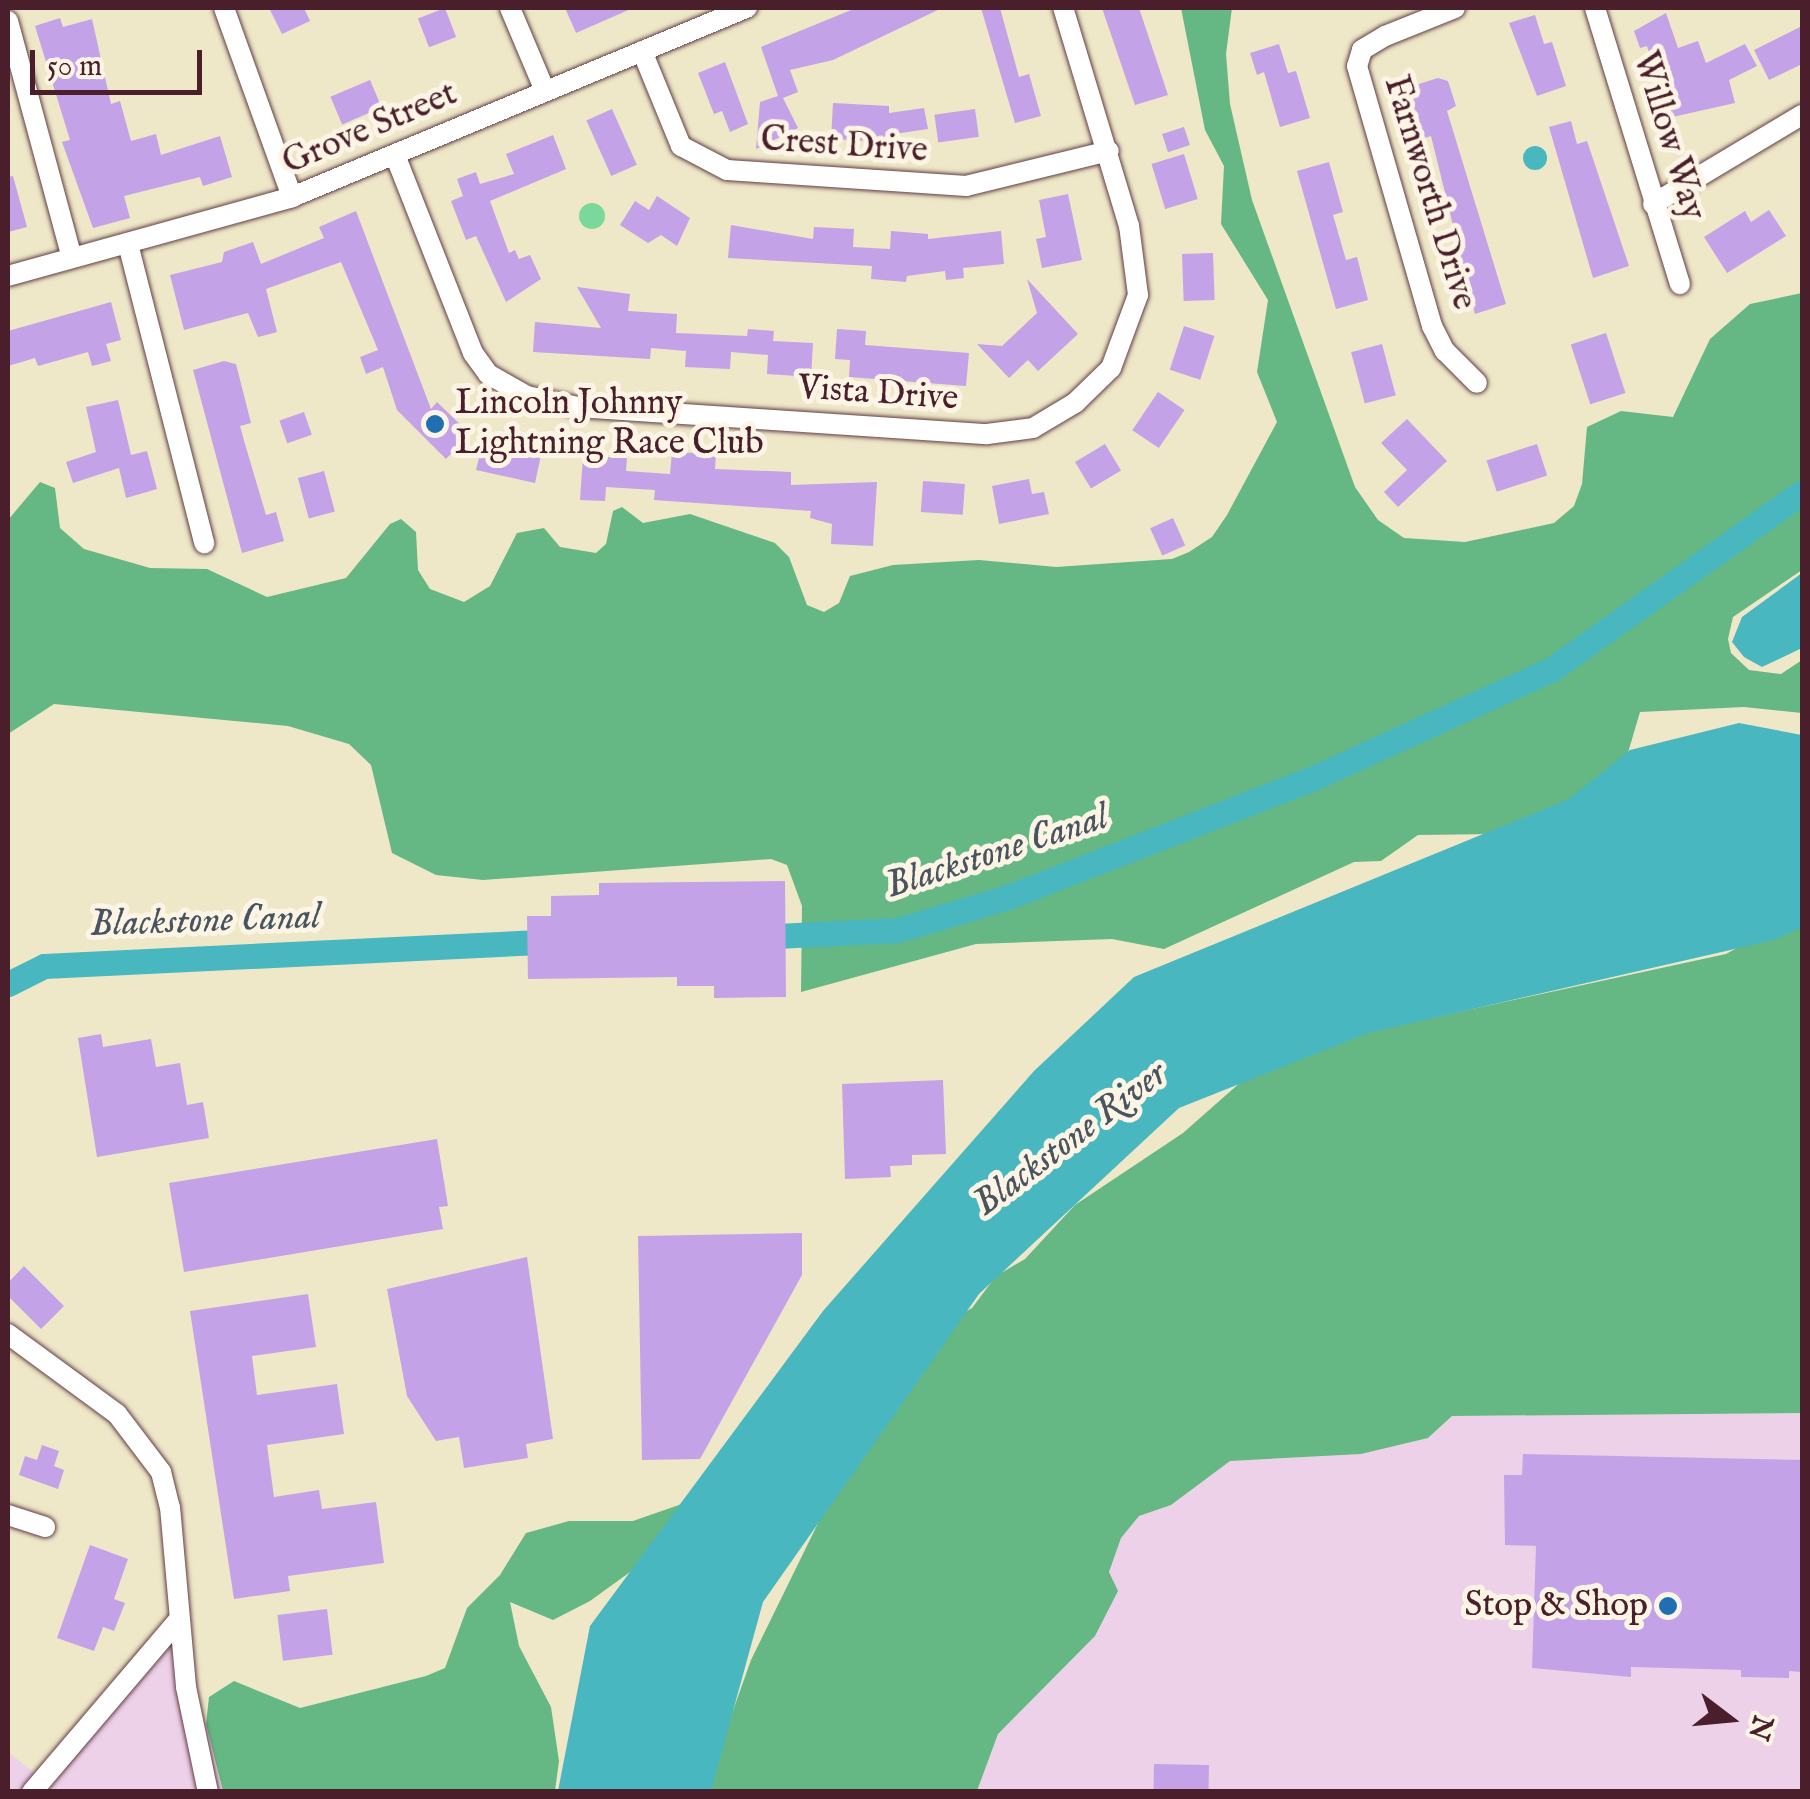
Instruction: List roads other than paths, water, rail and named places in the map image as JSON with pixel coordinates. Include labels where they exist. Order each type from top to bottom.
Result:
[{"type":"street","points":[[224,8],[292,198]]},
{"type":"street","points":[[510,8],[546,90]]},
{"type":"street","name":"Grove Street","points":[[8,276],[292,198],[746,8]]},
{"type":"street","name":"Vista Drive","points":[[395,155],[473,353],[488,374],[527,396],[578,407],[988,434],[1053,418],[1096,384],[1124,347],[1138,295],[1138,267],[1109,151],[1063,8]]},
{"type":"street","name":"Farnworth Drive","points":[[1455,8],[1385,36],[1362,50],[1357,66],[1432,326],[1445,351],[1477,384]]},
{"type":"street","name":"Willow Way","points":[[1595,8],[1680,284]]},
{"type":"street","points":[[8,21],[72,258]]},
{"type":"street","name":"Crest Drive","points":[[642,51],[680,146],[727,170],[966,186],[1109,151]]},
{"type":"street","points":[[1654,204],[1802,114]]},
{"type":"street","points":[[128,244],[204,543]]},
{"type":"street","points":[[8,1334],[51,1360],[145,1443],[170,1507],[179,1620],[208,1792]]},
{"type":"street","points":[[8,1515],[45,1527]]},
{"type":"street","points":[[32,1792],[179,1620]]},
{"type":"water","points":[[1535,146],[1547,158],[1535,170],[1523,158]]},
{"type":"water","points":[[1802,573],[1802,648],[1762,667],[1744,657],[1732,642],[1742,617]]},
{"type":"water","name":"Blackstone River","points":[[1739,723],[1802,735],[1802,927],[1774,940],[1368,1033],[1179,1108],[979,1294],[763,1602],[711,1791],[558,1791],[590,1626],[823,1311],[1034,1071],[1134,977],[1569,799],[1630,750]]},
{"type":"waterway","name":"Blackstone Canal","points":[[755,937],[898,930],[1008,897],[1316,777],[1552,669],[1802,492]]},
{"type":"waterway","name":"Blackstone Canal","points":[[8,984],[44,966],[560,941]]},
{"type":"place","name":"Lincoln Johnny Lightning Race Club","points":[[435,424]]},
{"type":"place","name":"Stop & Shop","points":[[1668,1606]]}]
